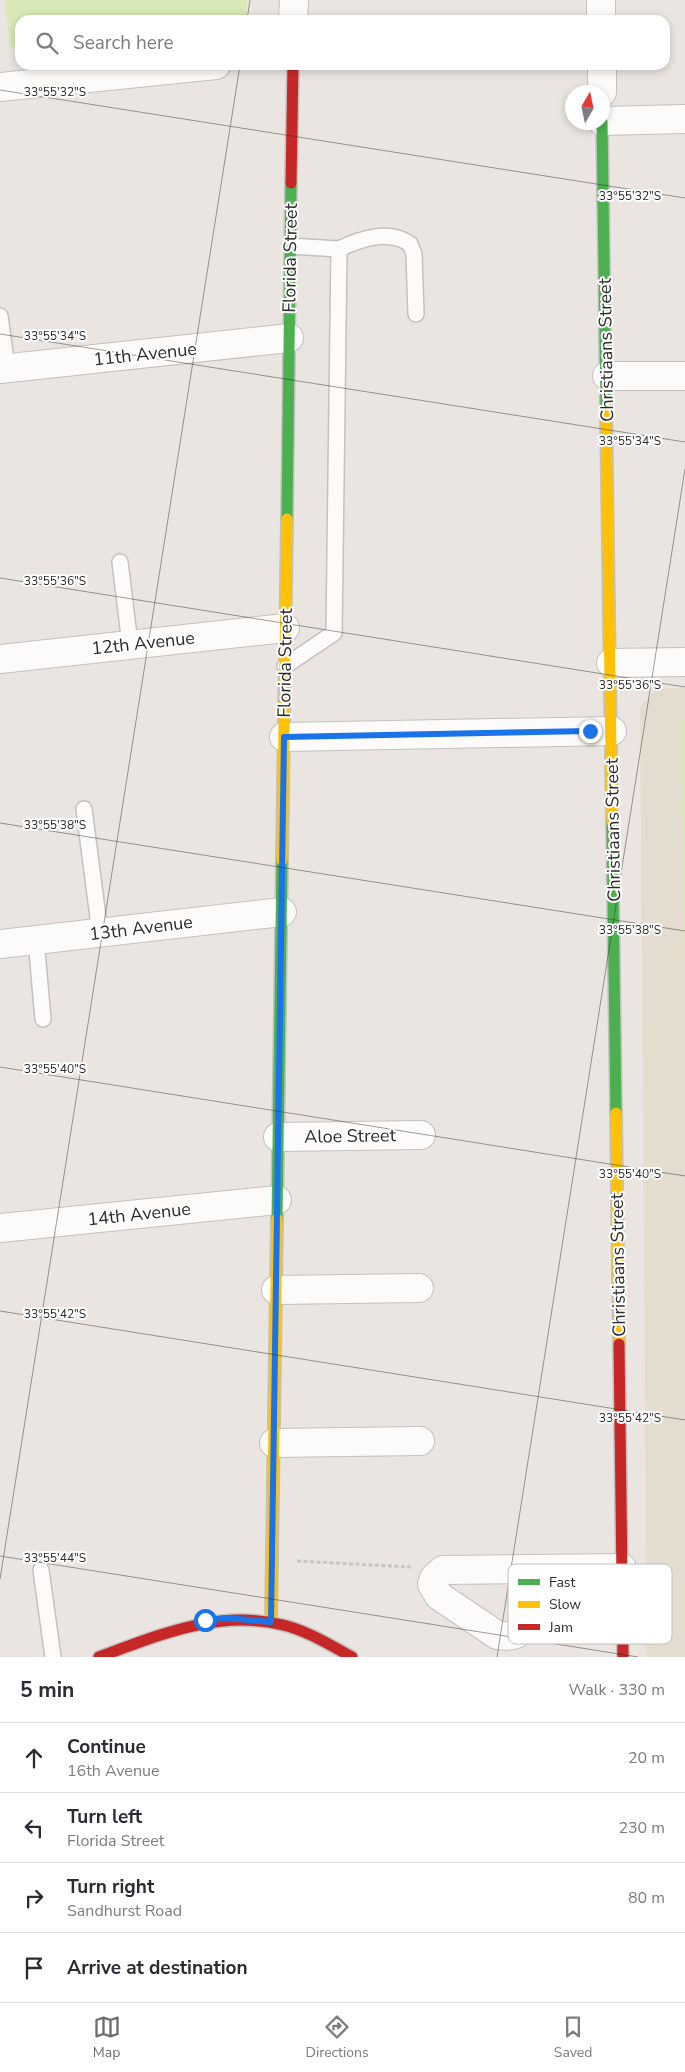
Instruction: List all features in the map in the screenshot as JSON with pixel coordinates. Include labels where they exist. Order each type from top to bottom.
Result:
[{"type":"street","points":[[294,0],[294,15]]},
{"type":"street","points":[[601,0],[601,15]]},
{"type":"street","points":[[0,87],[167,70]]},
{"type":"street","name":"Florida Street","points":[[271,1622],[293,70]]},
{"type":"street","points":[[602,70],[602,85]]},
{"type":"street","points":[[610,122],[685,119]]},
{"type":"street","name":"Christiaans Street","points":[[602,130],[612,731],[622,1564]]},
{"type":"street","name":"11th Avenue","points":[[4,369],[290,338]]},
{"type":"street","points":[[607,376],[685,376]]},
{"type":"street","name":"12th Avenue","points":[[0,658],[286,628]]},
{"type":"street","points":[[611,663],[685,662]]},
{"type":"street","points":[[284,737],[612,731]]},
{"type":"street","name":"13th Avenue","points":[[0,944],[282,912]]},
{"type":"street","name":"Aloe Street","points":[[278,1137],[421,1135]]},
{"type":"street","name":"14th Avenue","points":[[0,1228],[277,1200]]},
{"type":"street","points":[[276,1290],[419,1288]]},
{"type":"street","points":[[274,1443],[420,1441]]},
{"type":"street","points":[[99,1657],[184,1626],[205,1620],[227,1618],[271,1622],[309,1632],[352,1657]]},
{"type":"street","name":"Christiaans Street","points":[[624,1644],[624,1657]]},
{"type":"lane","points":[[290,246],[339,249],[363,238],[395,237],[410,244],[414,254],[416,314]]},
{"type":"lane","points":[[285,666],[334,633],[339,249]]},
{"type":"lane","points":[[0,316],[4,369]]},
{"type":"lane","points":[[120,562],[130,644]]},
{"type":"lane","points":[[84,809],[100,932]]},
{"type":"lane","points":[[36,940],[43,1019]]},
{"type":"lane","points":[[41,1570],[53,1657]]},
{"type":"path","points":[[294,1561],[415,1567]]},
{"type":"shaded area","points":[[663,688],[685,688],[685,1657],[647,1657],[647,1644],[672,1644],[672,1564],[646,1564],[640,707],[655,691]]},
{"type":"green space","points":[[5,0],[247,0],[247,15],[15,15],[15,46],[10,47]]},
{"type":"green space","points":[[681,719],[685,719],[685,976]]},
{"type":"traffic: fast","points":[[602,130],[606,408]]},
{"type":"traffic: fast","points":[[287,519],[291,183]]},
{"type":"traffic: fast","points":[[612,822],[616,1113]]},
{"type":"traffic: fast","points":[[277,1219],[282,860]]},
{"type":"traffic: slow","points":[[606,408],[612,822]]},
{"type":"traffic: slow","points":[[282,860],[287,519]]},
{"type":"traffic: slow","points":[[616,1113],[619,1344]]},
{"type":"traffic: slow","points":[[271,1622],[277,1219]]},
{"type":"traffic: jam","points":[[291,183],[293,70]]},
{"type":"traffic: jam","points":[[619,1344],[622,1564]]},
{"type":"traffic: jam","points":[[99,1657],[167,1633],[212,1622],[236,1620],[283,1625],[319,1639],[352,1657]]},
{"type":"traffic: jam","points":[[623,1644],[623,1657]]},
{"type":"route","points":[[205,1620],[248,1618],[271,1622],[284,737],[590,731]]}]
